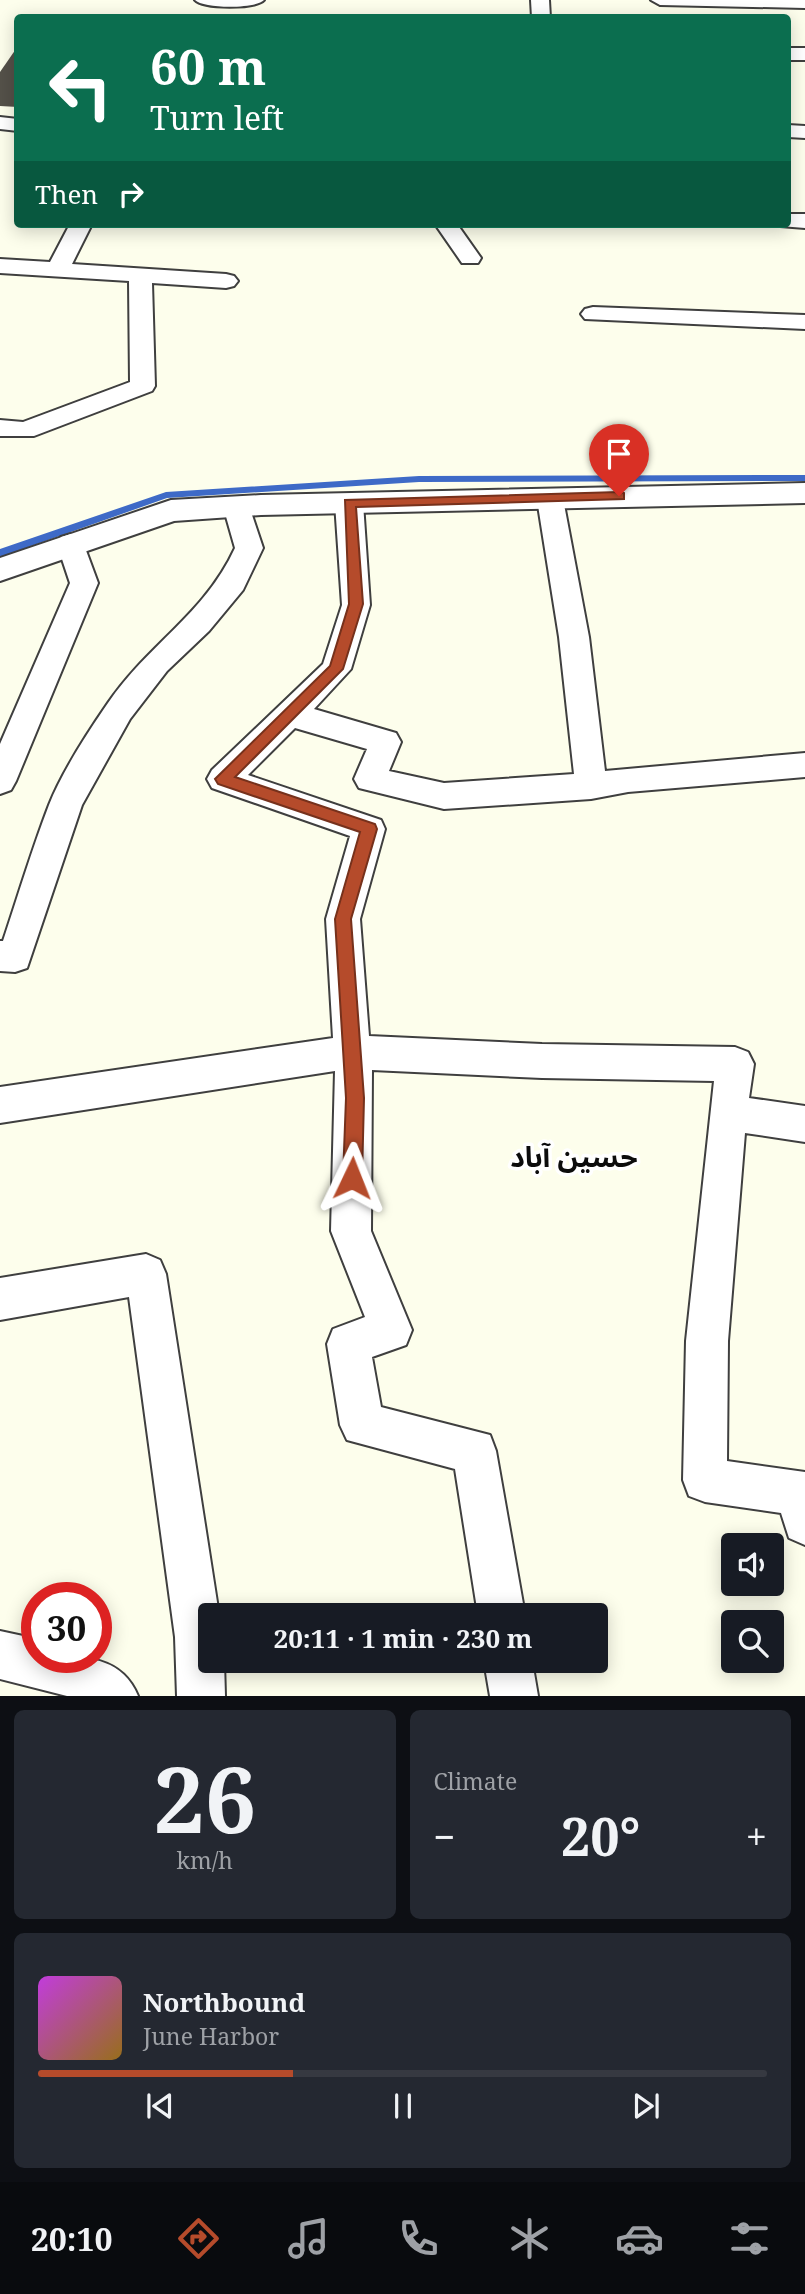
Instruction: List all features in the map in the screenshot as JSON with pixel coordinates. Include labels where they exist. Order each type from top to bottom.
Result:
[{"type":"street","points":[[204,0],[230,9],[255,0]]},
{"type":"street","points":[[660,0],[773,10],[805,3]]},
{"type":"street","points":[[57,270],[79,228]]},
{"type":"street","points":[[449,228],[470,258]]},
{"type":"street","points":[[0,266],[226,281]]},
{"type":"street","points":[[0,428],[25,430],[143,386],[140,275]]},
{"type":"street","points":[[593,313],[805,322]]},
{"type":"street","points":[[0,570],[171,510],[237,506],[805,493]]},
{"type":"street","points":[[550,499],[574,637],[591,786]]},
{"type":"street","points":[[349,503],[356,604],[336,669],[223,779],[369,829],[343,919],[355,1098],[351,1231],[391,1330],[348,1344],[362,1425],[474,1451],[499,1603]]},
{"type":"street","points":[[0,956],[15,957],[66,803],[119,711],[156,663],[199,624],[233,583],[249,548],[237,506]]},
{"type":"street","points":[[0,781],[84,583],[71,544]]},
{"type":"street","points":[[289,714],[385,743],[370,779],[444,796],[591,786],[628,779],[805,765]]},
{"type":"street","points":[[0,1105],[352,1052],[542,1061],[734,1064],[707,1341],[705,1480],[801,1493],[805,1522]]},
{"type":"street","points":[[728,1113],[805,1124]]},
{"type":"street","points":[[0,1299],[146,1274],[200,1637],[201,1696]]},
{"type":"street","points":[[0,1655],[72,1671],[114,1696]]},
{"type":"street","points":[[510,1673],[514,1696]]},
{"type":"building","points":[[14,52],[14,107],[0,106],[0,72]]},
{"type":"waterway","points":[[0,553],[166,495],[419,479],[805,478]]},
{"type":"district","name":"حسین آباد","points":[[574,1156]]},
{"type":"route","points":[[352,1178],[355,1098],[343,919],[369,829],[223,779],[336,669],[356,604],[349,503],[619,496]]}]
